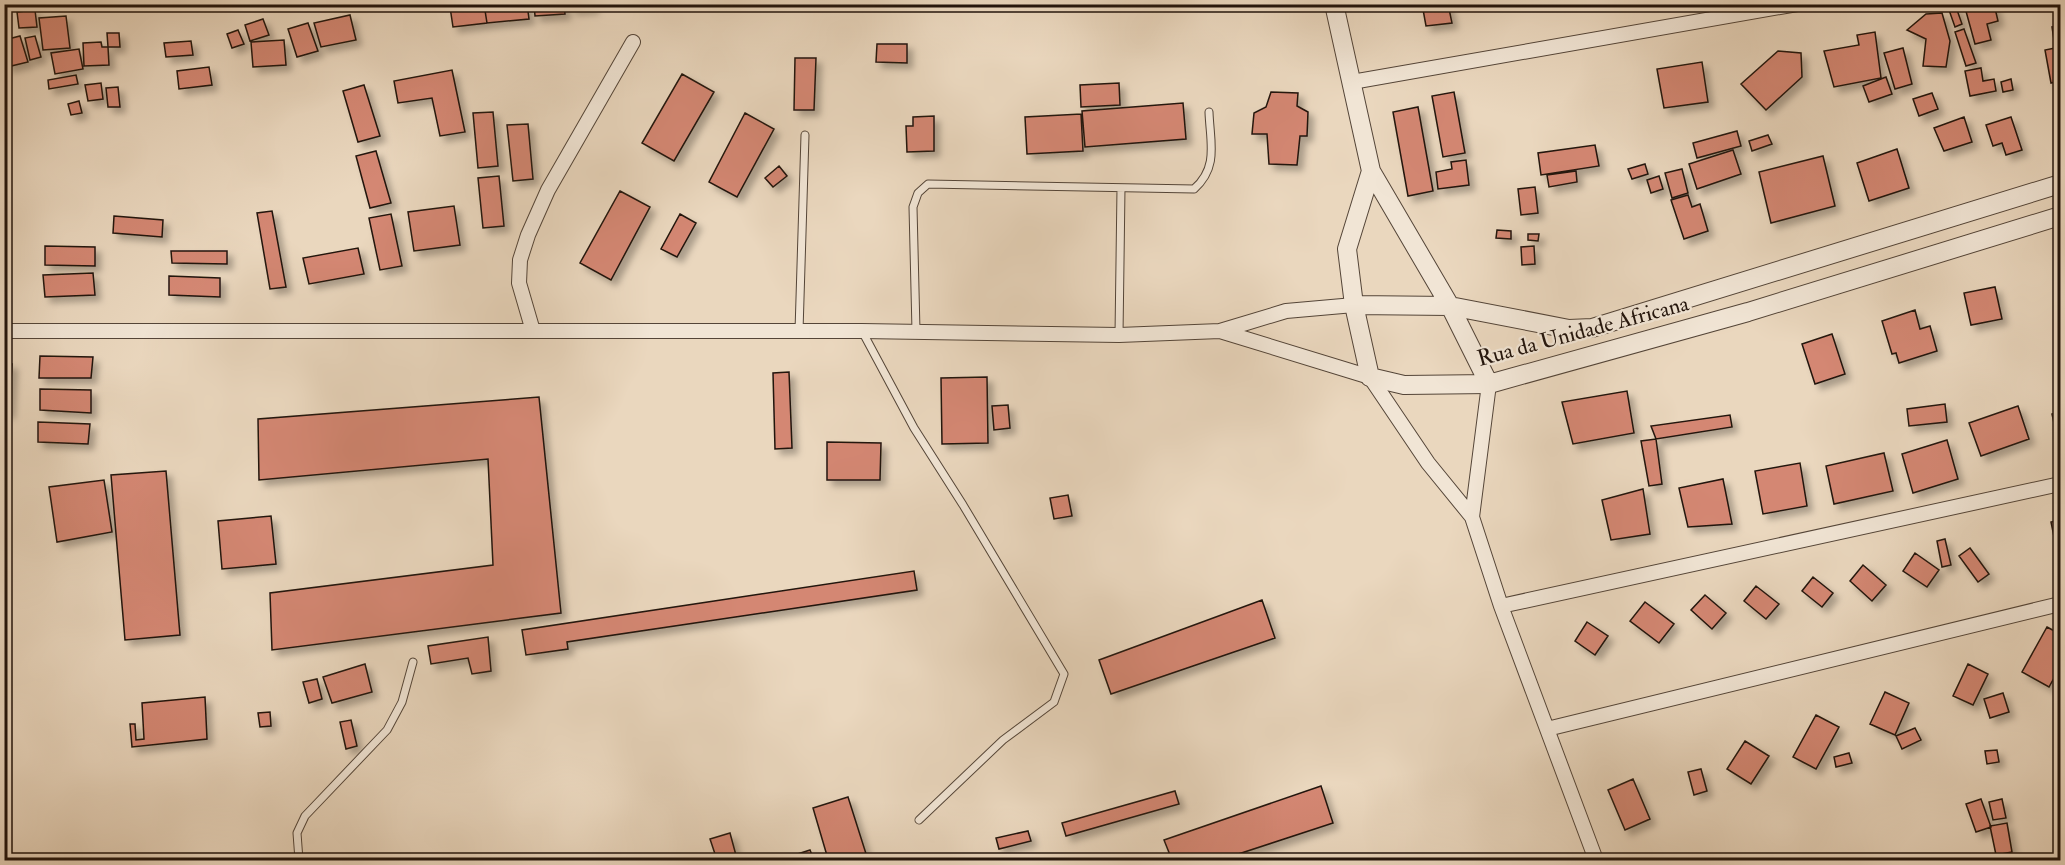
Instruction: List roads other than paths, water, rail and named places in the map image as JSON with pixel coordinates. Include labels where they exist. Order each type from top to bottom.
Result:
[{"type":"street","points":[[1334,4],[1371,171],[1450,306],[1489,384],[1472,517]]},
{"type":"street","points":[[1352,82],[1797,4]]},
{"type":"street","points":[[532,331],[519,284],[520,260],[528,235],[549,190],[633,42]]},
{"type":"street","points":[[1371,171],[1347,249],[1354,305],[1370,377],[1428,463],[1472,517],[1501,606],[1596,861]]},
{"type":"street","name":"Rua da Unidade Africana","points":[[1220,331],[1286,311],[1354,305],[1450,306],[1569,329],[1592,328],[2061,184]]},
{"type":"street","name":"Rua da Unidade Africana","points":[[1220,331],[1370,377],[1404,385],[1489,384],[1748,312],[2061,216]]},
{"type":"street","points":[[4,331],[916,331],[1119,335],[1220,331]]},
{"type":"street","points":[[1501,606],[2061,484]]},
{"type":"street","points":[[1547,729],[2061,604]]},
{"type":"lane","points":[[916,331],[913,207],[918,193],[928,184],[1194,189],[1205,180],[1211,168],[1209,112]]},
{"type":"lane","points":[[799,331],[805,135]]},
{"type":"lane","points":[[1119,335],[1121,188]]},
{"type":"lane","points":[[862,331],[914,428],[1064,674],[1054,702],[1003,740],[919,820]]},
{"type":"lane","points":[[299,861],[297,833],[305,816],[387,730],[402,702],[412,662]]}]
